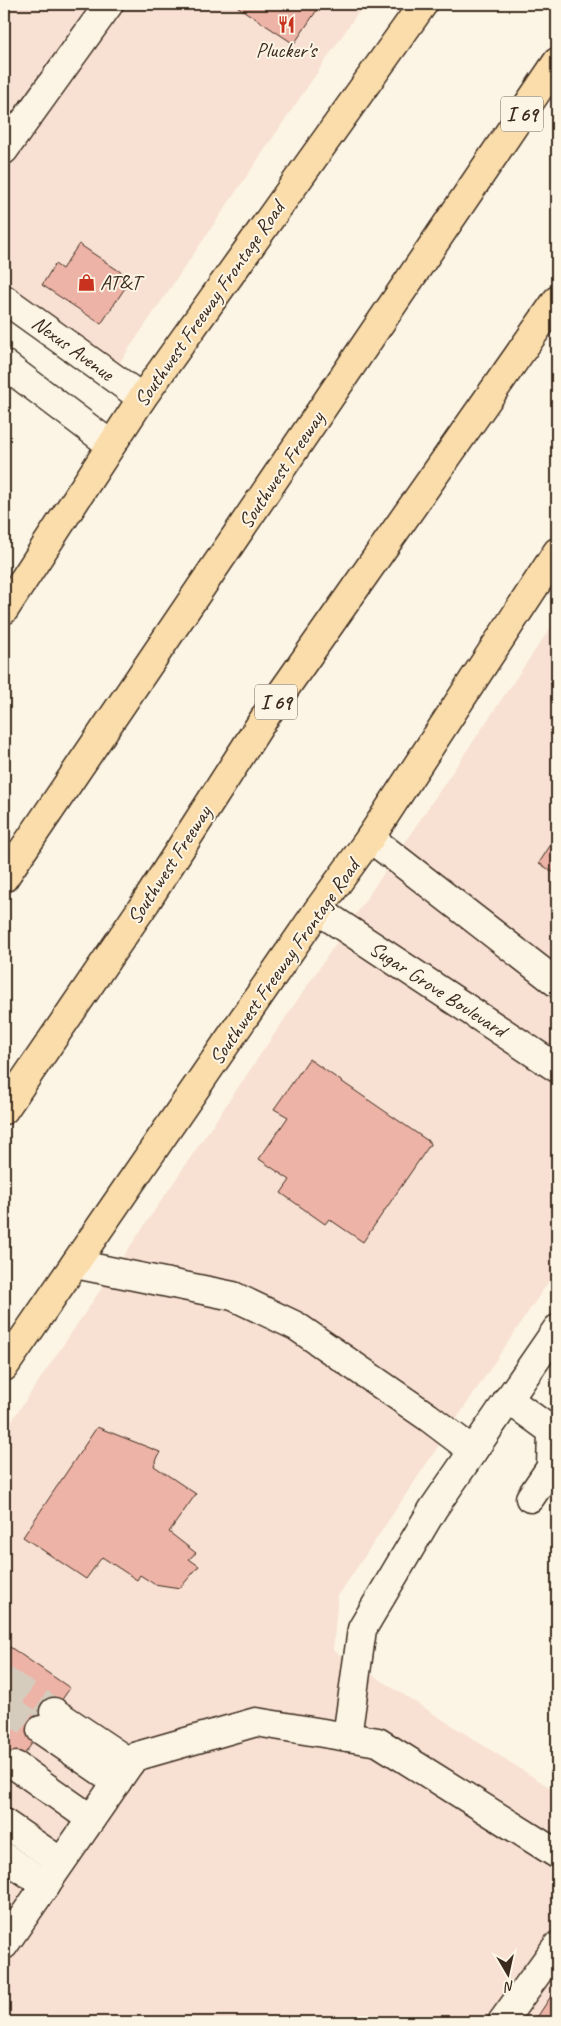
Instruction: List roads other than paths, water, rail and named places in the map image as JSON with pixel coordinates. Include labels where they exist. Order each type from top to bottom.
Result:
[{"type":"main road","name":"Southwest Freeway Frontage Road","points":[[4,610],[142,398],[423,4]]},
{"type":"main road","name":"Southwest Freeway","points":[[4,878],[557,62]]},
{"type":"main road","name":"Southwest Freeway","points":[[4,1110],[146,902],[268,714],[557,300]]},
{"type":"main road","name":"Southwest Freeway Frontage Road","points":[[4,1367],[318,910],[370,838],[557,552]]},
{"type":"street","points":[[4,150],[109,4]]},
{"type":"street","name":"Nexus Avenue","points":[[4,298],[142,398]]},
{"type":"street","points":[[4,364],[111,445]]},
{"type":"street","points":[[370,838],[557,983]]},
{"type":"street","name":"Sugar Grove Boulevard","points":[[318,910],[557,1068]]},
{"type":"street","points":[[75,1264],[234,1296],[296,1326],[473,1450]]},
{"type":"street","points":[[347,1737],[362,1629],[433,1509],[557,1329]]},
{"type":"street","points":[[508,1399],[552,1431],[551,1466],[530,1498]]},
{"type":"street","points":[[48,1721],[123,1773]]},
{"type":"street","points":[[4,1945],[134,1757],[256,1722],[378,1742],[557,1854]]},
{"type":"street","points":[[16,1766],[91,1819]]},
{"type":"street","points":[[4,1823],[61,1862]]},
{"type":"street","points":[[4,1857],[46,1885]]},
{"type":"street","points":[[502,2022],[557,1946]]},
{"type":"tunnel","points":[[4,1680],[54,1712]]},
{"type":"tunnel","points":[[4,1706],[41,1730]]},
{"type":"place","name":"Plucker's","points":[[286,25]]},
{"type":"place","name":"AT&T","points":[[86,282]]}]
